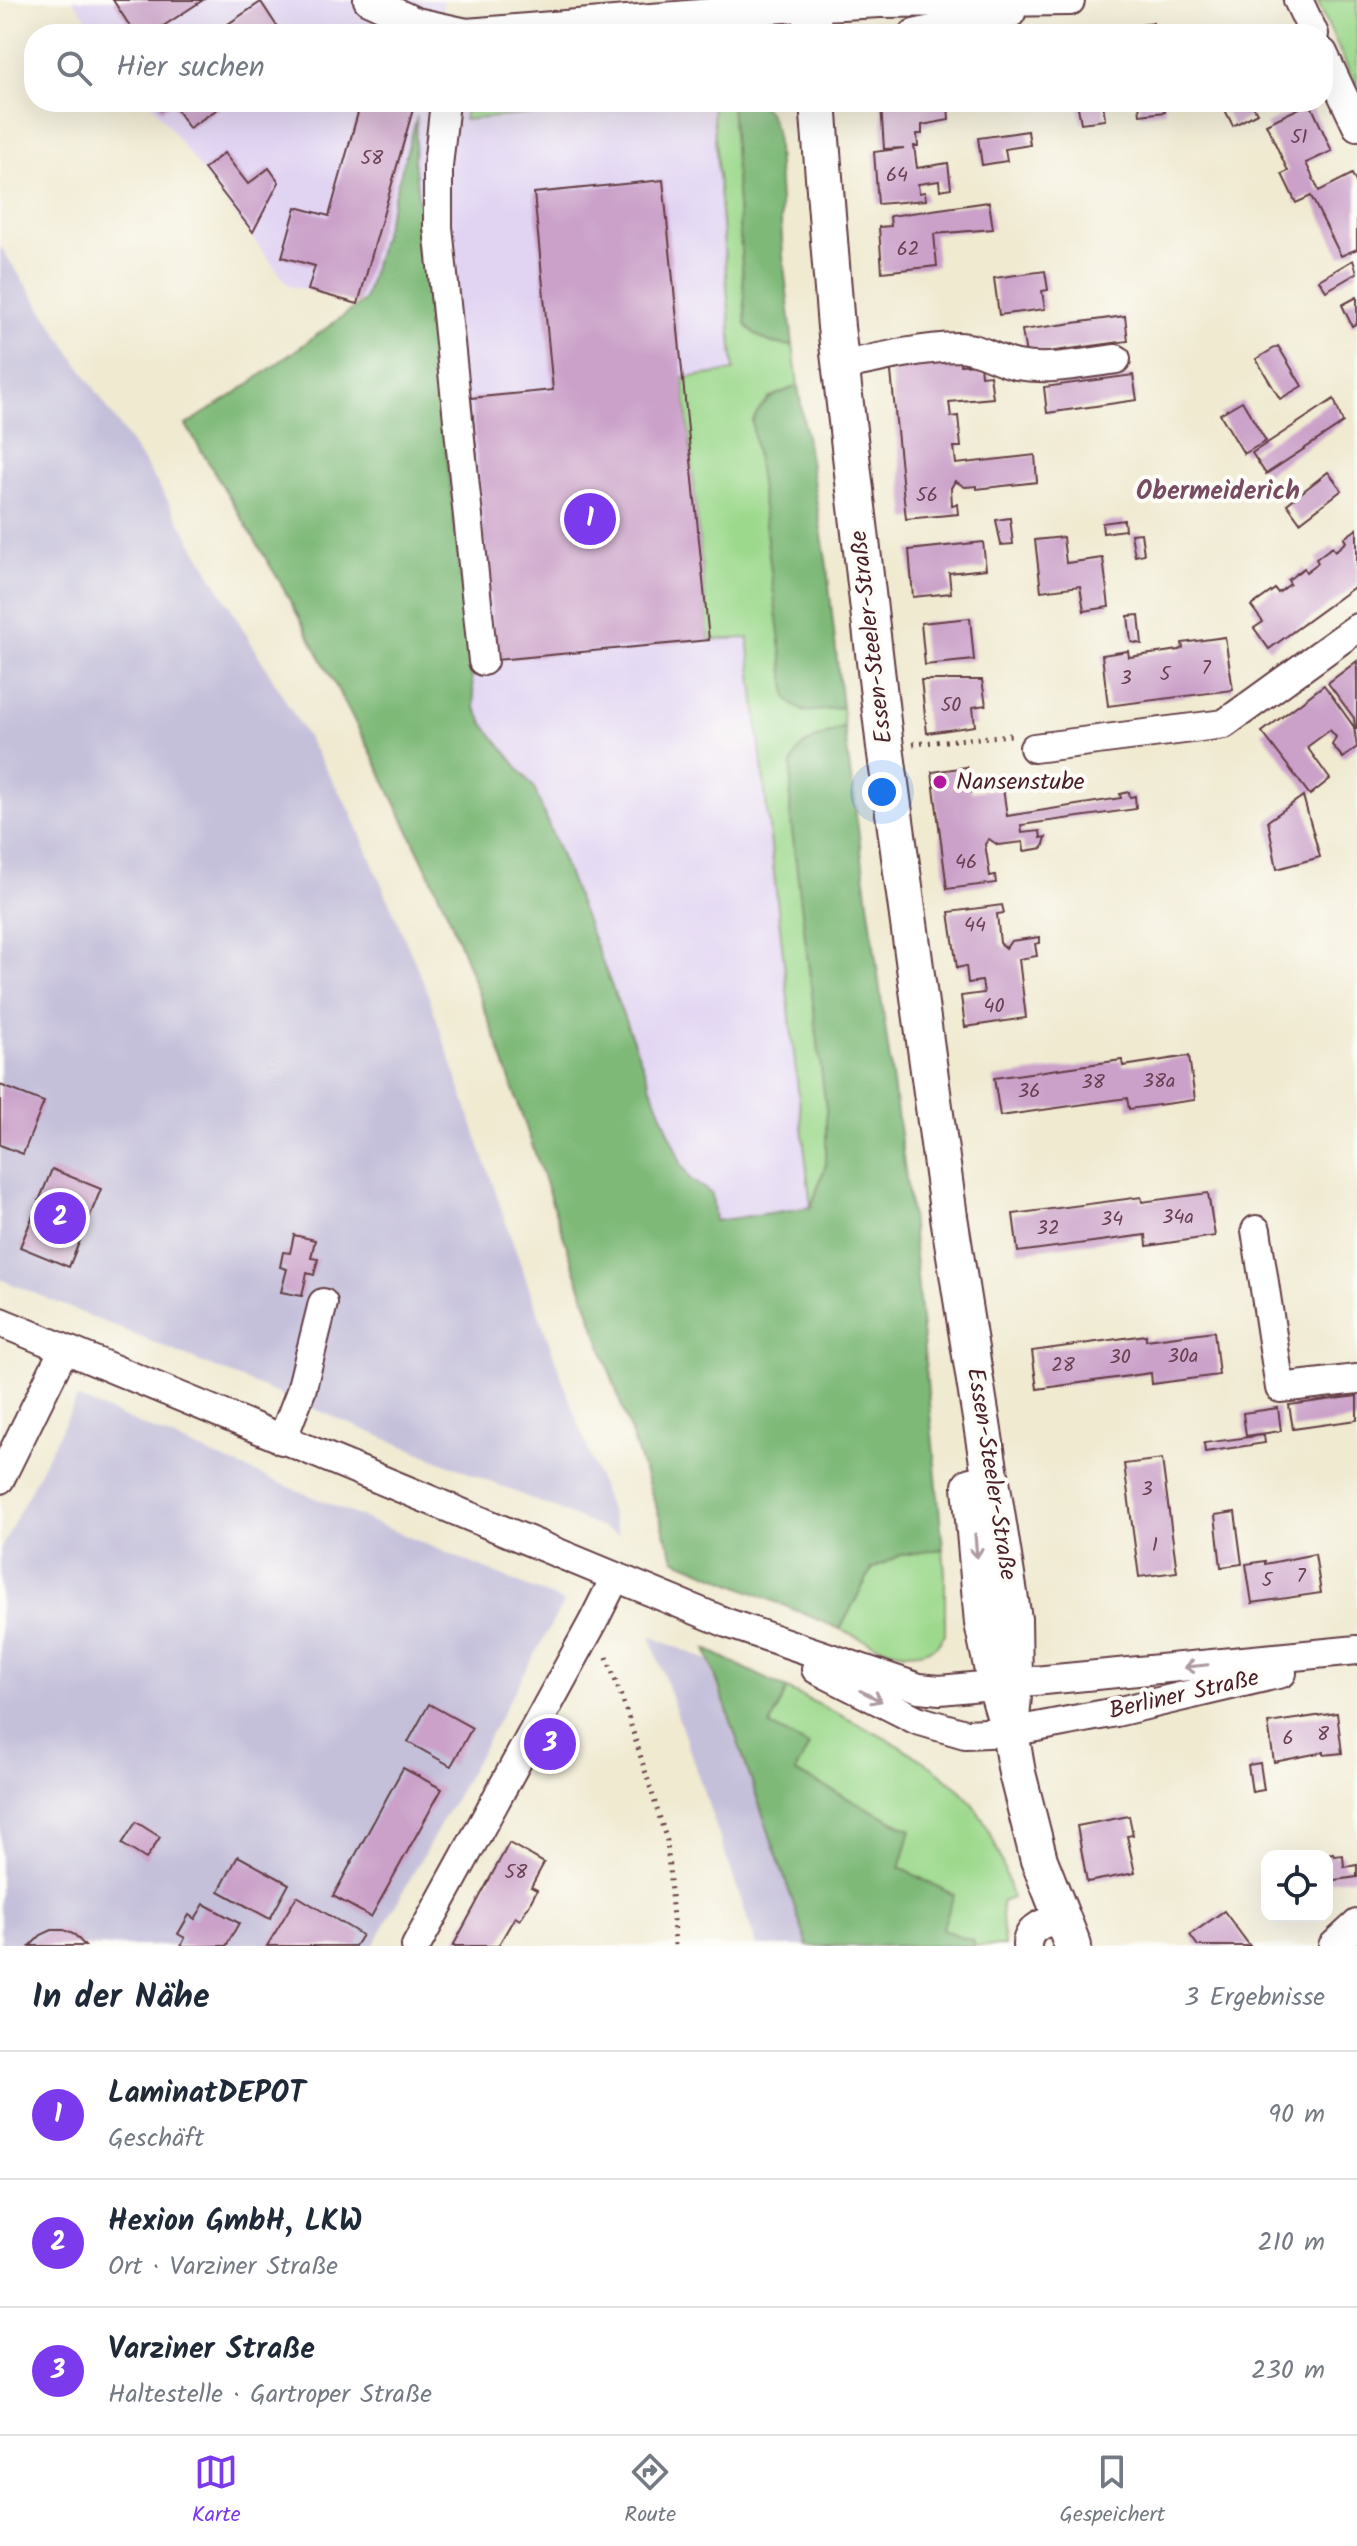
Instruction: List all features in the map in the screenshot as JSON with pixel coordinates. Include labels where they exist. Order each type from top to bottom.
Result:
[{"type":"main road","name":"Essen-Steeler-Straße","points":[[819,112],[841,366],[885,747],[949,1217],[980,1599],[1005,1684],[1017,1773],[1039,1860],[1066,1931]]},
{"type":"street","points":[[368,0],[425,24]]},
{"type":"street","points":[[640,24],[812,14],[880,3],[1072,0]]},
{"type":"street","points":[[960,24],[1072,0]]},
{"type":"street","points":[[1298,0],[1309,24]]},
{"type":"street","points":[[1333,74],[1357,126]]},
{"type":"street","points":[[444,112],[438,166],[438,227],[483,661]]},
{"type":"street","points":[[841,366],[900,354],[959,347],[977,350],[1017,365],[1045,367],[1116,359]]},
{"type":"street","points":[[1034,748],[1224,724],[1357,628]]},
{"type":"street","points":[[1256,1230],[1280,1388],[1357,1379]]},
{"type":"street","points":[[282,1440],[301,1391],[323,1303]]},
{"type":"street","points":[[0,1322],[727,1623]]},
{"type":"street","points":[[0,1479],[64,1349]]},
{"type":"street","points":[[416,1946],[615,1578]]},
{"type":"street","name":"Berliner Straße","points":[[727,1623],[919,1688],[940,1690],[1357,1652]]},
{"type":"street","name":"Berliner Straße","points":[[727,1623],[917,1720],[965,1734],[1010,1732],[1116,1712],[1357,1652]]},
{"type":"street","points":[[1333,1946],[1357,1924]]},
{"type":"street","name":"Essen-Steeler-Straße","points":[[1027,1946],[1027,1938],[1035,1928],[1066,1931]]},
{"type":"path","points":[[885,747],[1015,734],[1034,748]]},
{"type":"path","points":[[593,1622],[628,1716],[667,1841],[675,1946]]},
{"type":"shaded area","points":[[73,0],[444,0],[439,24],[91,24]]},
{"type":"shaded area","points":[[158,112],[465,112],[464,120],[556,112],[713,112],[734,371],[684,378],[709,640],[748,637],[811,1207],[715,1221],[712,1194],[690,1179],[681,1163],[534,788],[484,724],[475,707],[414,160],[416,121],[364,301],[289,286]]},
{"type":"shaded area","points":[[0,246],[156,481],[350,810],[426,988],[514,1246],[619,1535],[0,1279]]},
{"type":"shaded area","points":[[77,1398],[564,1602],[373,1946],[0,1946],[0,1550]]},
{"type":"shaded area","points":[[650,1636],[708,1660],[808,1946],[757,1946]]},
{"type":"green space","points":[[1317,0],[1357,0],[1357,89],[1333,36],[1333,24],[1328,24]]},
{"type":"green space","points":[[465,112],[556,112],[464,120]]},
{"type":"green space","points":[[713,112],[732,112],[746,325],[771,343],[793,346],[798,386],[768,398],[803,712],[842,707],[844,727],[801,748],[792,763],[790,813],[826,1109],[826,1164],[811,1207],[748,638],[709,640],[683,378],[734,371]]},
{"type":"green space","points":[[732,112],[768,112],[776,131],[783,256],[793,346],[767,341],[746,325]]},
{"type":"green space","points":[[417,116],[414,160],[475,707],[484,724],[534,788],[681,1163],[690,1179],[712,1194],[715,1221],[811,1207],[826,1164],[826,1109],[790,813],[792,763],[800,748],[844,727],[911,1215],[943,1549],[901,1555],[872,1569],[840,1629],[674,1559],[498,1045],[447,911],[371,752],[280,582],[186,425],[364,301]]},
{"type":"green space","points":[[798,386],[827,567],[842,707],[811,711],[798,708],[787,697],[752,422],[770,398]]},
{"type":"green space","points":[[943,1549],[945,1634],[936,1646],[912,1653],[900,1652],[840,1629],[872,1569],[901,1555]]},
{"type":"green space","points":[[706,1649],[787,1689],[770,1726],[809,1746],[795,1772],[911,1830],[900,1868],[954,1895],[942,1930],[974,1941],[974,1946],[808,1946]]},
{"type":"green space","points":[[787,1689],[918,1757],[962,1793],[990,1832],[1009,1887],[1012,1898],[1001,1902],[1004,1946],[974,1946],[973,1941],[942,1930],[953,1895],[900,1868],[911,1830],[795,1772],[770,1726]]},
{"type":"building","points":[[113,0],[203,0],[166,24],[129,24]]},
{"type":"building","points":[[261,2],[275,24],[228,24]]},
{"type":"building","points":[[178,112],[213,112],[189,128]]},
{"type":"building","points":[[358,112],[412,112],[358,304],[308,290],[315,266],[282,257],[296,207],[329,216]]},
{"type":"building","points":[[882,112],[949,112],[949,120],[922,125],[922,134],[917,134],[918,146],[914,146],[917,168],[948,163],[951,188],[940,190],[939,181],[918,184],[919,193],[925,192],[926,200],[878,204],[874,152],[904,148],[884,149]]},
{"type":"building","points":[[1079,112],[1104,112],[1105,120],[1081,123]]},
{"type":"building","points":[[1226,112],[1256,112],[1257,113],[1233,126]]},
{"type":"building","points":[[1291,112],[1314,112],[1332,151],[1306,163],[1319,191],[1352,174],[1357,184],[1357,249],[1341,256],[1311,196],[1296,203],[1282,174],[1288,171],[1266,124]]},
{"type":"building","points":[[1028,131],[1030,145],[1005,149],[1007,161],[982,165],[978,138]]},
{"type":"building","points":[[224,153],[248,184],[269,168],[279,182],[253,232],[204,169]]},
{"type":"building","points":[[663,180],[709,640],[496,660],[471,398],[553,390],[534,193]]},
{"type":"building","points":[[989,202],[993,229],[934,234],[937,266],[882,272],[879,227],[891,226],[890,216]]},
{"type":"building","points":[[1353,260],[1357,273],[1326,291],[1319,280]]},
{"type":"building","points":[[1045,271],[1048,290],[1042,291],[1045,309],[999,315],[994,278]]},
{"type":"building","points":[[1357,297],[1357,323],[1352,326],[1342,305]]},
{"type":"building","points":[[1125,316],[1128,341],[1026,355],[1022,330]]},
{"type":"building","points":[[1278,346],[1302,386],[1280,399],[1256,359]]},
{"type":"building","points":[[960,356],[960,365],[980,364],[981,376],[990,375],[993,398],[949,402],[951,417],[958,416],[961,447],[954,447],[956,464],[1035,455],[1037,482],[977,489],[977,486],[965,487],[955,481],[951,488],[952,505],[957,504],[958,514],[906,519],[890,362]]},
{"type":"building","points":[[1133,375],[1137,400],[1047,413],[1044,387]]},
{"type":"building","points":[[1334,399],[1343,423],[1266,474],[1252,453]]},
{"type":"building","points":[[1242,401],[1266,441],[1244,454],[1220,414]]},
{"type":"building","points":[[1328,472],[1342,490],[1300,522],[1287,504]]},
{"type":"building","points":[[1010,518],[1013,544],[1001,545],[996,520]]},
{"type":"building","points":[[1124,520],[1125,530],[1103,533],[1102,523]]},
{"type":"building","points":[[1357,529],[1357,585],[1269,649],[1254,628],[1263,622],[1251,606],[1275,589],[1278,593],[1290,584],[1288,580],[1304,568],[1306,572],[1318,563],[1316,559],[1332,547],[1335,551],[1346,542],[1344,538]]},
{"type":"building","points":[[1141,533],[1144,554],[1135,556],[1131,534]]},
{"type":"building","points":[[1063,537],[1066,563],[1103,558],[1109,607],[1084,611],[1080,586],[1041,591],[1035,540]]},
{"type":"building","points":[[983,542],[986,569],[949,573],[951,593],[913,597],[909,550]]},
{"type":"building","points":[[1139,615],[1142,644],[1131,642],[1128,616]]},
{"type":"building","points":[[970,618],[974,660],[925,665],[921,623]]},
{"type":"building","points":[[1225,637],[1233,690],[1108,706],[1102,655],[1128,651],[1129,657],[1179,650],[1183,648],[1182,643]]},
{"type":"building","points":[[1357,661],[1355,728],[1354,718],[1328,683]]},
{"type":"building","points":[[921,680],[982,680],[986,705],[973,707],[975,726],[927,733]]},
{"type":"building","points":[[1324,685],[1354,727],[1357,747],[1343,758],[1332,745],[1336,737],[1330,730],[1307,747],[1330,779],[1310,795],[1262,732]]},
{"type":"building","points":[[967,767],[971,792],[1003,788],[1007,816],[1121,798],[1120,794],[1129,792],[1130,797],[1135,796],[1136,809],[1021,825],[1022,833],[1040,831],[1041,838],[1046,837],[1043,848],[1024,851],[1023,842],[998,845],[989,839],[985,844],[990,876],[995,875],[996,883],[947,889],[932,772]]},
{"type":"building","points":[[1303,796],[1320,857],[1277,869],[1268,821]]},
{"type":"building","points":[[1002,905],[1004,913],[997,914],[1000,943],[1006,948],[1011,941],[1040,937],[1040,943],[1035,944],[1037,956],[1019,959],[1026,1018],[965,1027],[961,996],[984,993],[982,981],[968,983],[966,966],[957,968],[949,912]]},
{"type":"building","points":[[1189,1056],[1195,1100],[1129,1109],[1127,1098],[1000,1116],[994,1078],[1122,1060],[1123,1066]]},
{"type":"building","points":[[0,1085],[44,1102],[23,1154],[0,1145]]},
{"type":"building","points":[[52,1169],[101,1189],[69,1267],[20,1247]]},
{"type":"building","points":[[1208,1193],[1215,1236],[1147,1246],[1146,1235],[1018,1252],[1013,1214],[1141,1197],[1142,1202]]},
{"type":"building","points":[[294,1235],[315,1240],[311,1258],[318,1259],[314,1275],[307,1273],[302,1296],[281,1292],[287,1269],[280,1267],[283,1252],[290,1253]]},
{"type":"building","points":[[1214,1331],[1219,1375],[1152,1384],[1151,1373],[1037,1389],[1032,1351],[1146,1335],[1146,1340]]},
{"type":"building","points":[[1357,1396],[1357,1420],[1293,1429],[1289,1405]]},
{"type":"building","points":[[1278,1408],[1281,1431],[1246,1436],[1243,1413]]},
{"type":"building","points":[[1264,1435],[1265,1443],[1205,1452],[1204,1443]]},
{"type":"building","points":[[1162,1459],[1177,1572],[1139,1577],[1124,1464]]},
{"type":"building","points":[[1235,1512],[1242,1564],[1221,1567],[1215,1515]]},
{"type":"building","points":[[1315,1554],[1321,1593],[1252,1603],[1246,1564],[1265,1561],[1265,1564]]},
{"type":"building","points":[[429,1704],[472,1728],[451,1766],[408,1742]]},
{"type":"building","points":[[1337,1713],[1342,1753],[1324,1755],[1324,1752],[1274,1762],[1268,1723]]},
{"type":"building","points":[[1260,1763],[1264,1790],[1252,1792],[1248,1765]]},
{"type":"building","points":[[403,1768],[442,1789],[371,1917],[333,1896]]},
{"type":"building","points":[[1129,1816],[1133,1835],[1127,1836],[1135,1873],[1087,1882],[1077,1826]]},
{"type":"building","points":[[136,1822],[160,1837],[146,1859],[122,1844]]},
{"type":"building","points":[[509,1843],[544,1863],[531,1887],[537,1890],[529,1905],[520,1920],[515,1917],[498,1946],[453,1946]]},
{"type":"building","points":[[1333,1853],[1334,1856],[1343,1855],[1344,1867],[1357,1865],[1357,1877],[1333,1880]]},
{"type":"building","points":[[238,1856],[289,1884],[270,1919],[219,1891]]},
{"type":"building","points":[[297,1896],[362,1935],[355,1946],[267,1946]]},
{"type":"building","points":[[204,1904],[239,1923],[226,1946],[181,1946],[185,1938],[178,1934],[189,1915],[195,1919]]},
{"type":"building","points":[[1224,1911],[1250,1946],[1198,1946],[1190,1935]]},
{"type":"building","points":[[52,1930],[64,1930],[75,1935],[85,1946],[30,1946],[41,1935]]},
{"type":"place","name":"LaminatDEPOT","points":[[590,519]]},
{"type":"place","name":"Nansenstube","points":[[940,782]]},
{"type":"place","name":"Hexion GmbH, LKW","points":[[60,1218]]},
{"type":"place","name":"Varziner Straße","points":[[550,1744]]},
{"type":"district","name":"Obermeiderich","points":[[1218,492]]}]
